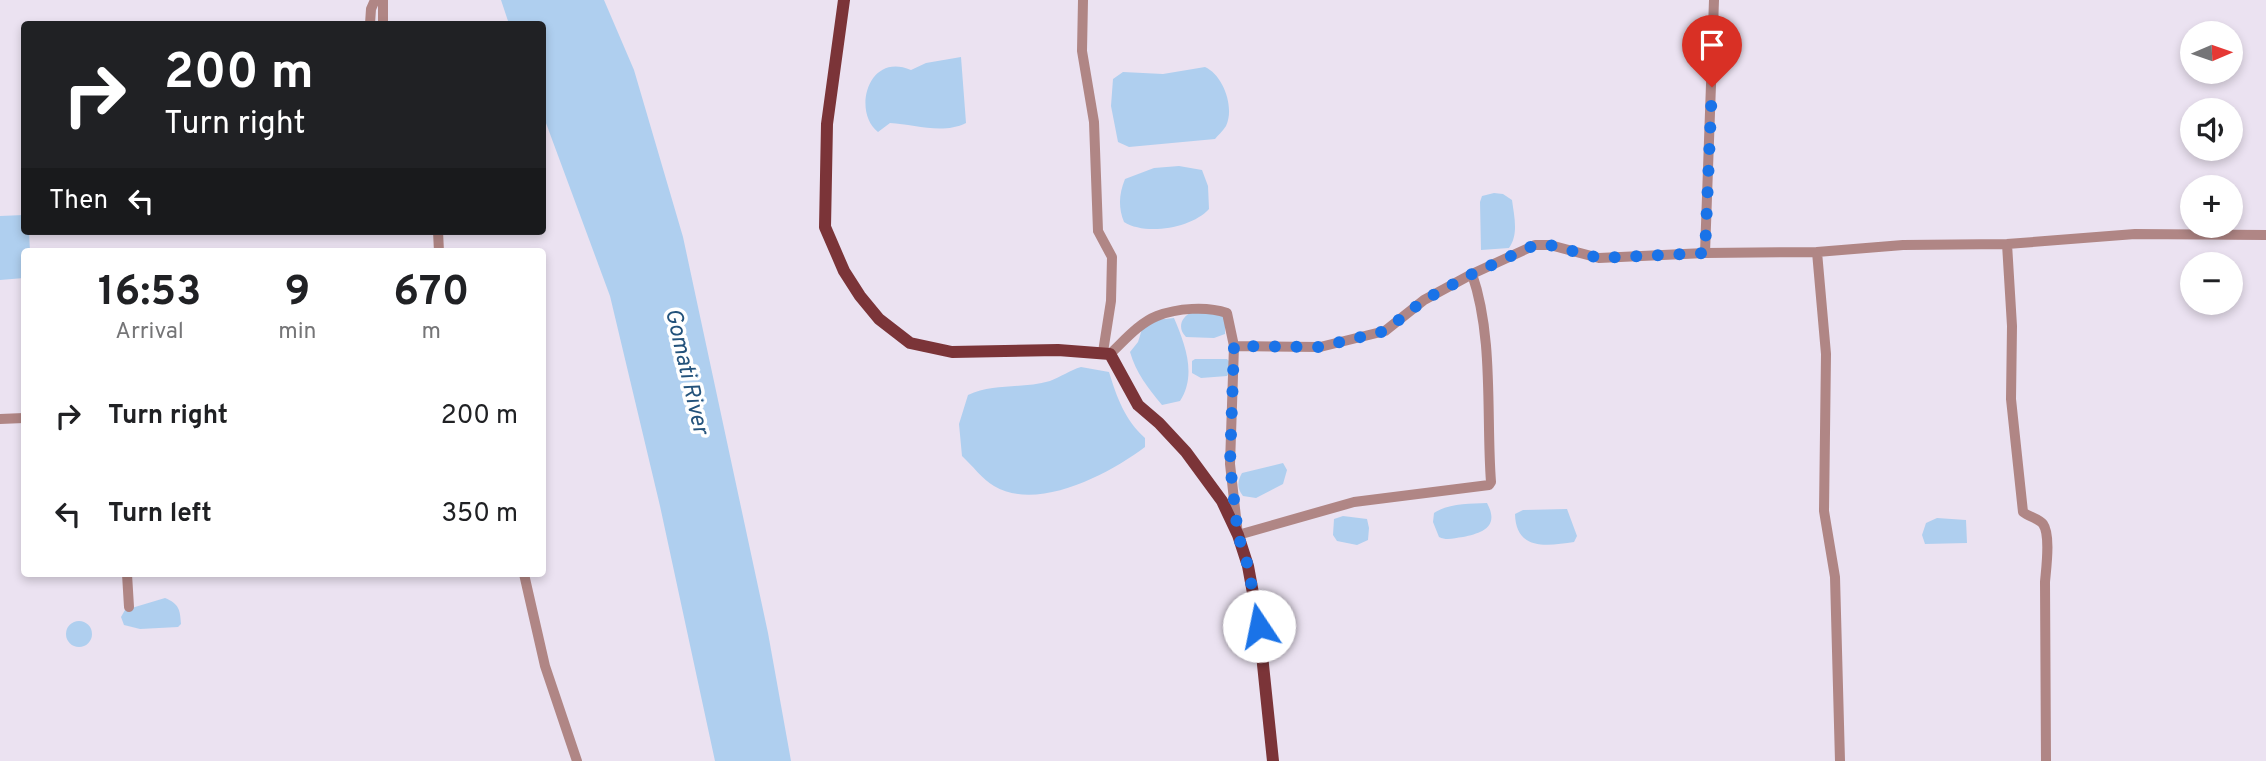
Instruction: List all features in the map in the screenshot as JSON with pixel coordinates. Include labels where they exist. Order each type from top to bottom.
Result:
[{"type":"main road","points":[[845,0],[827,124],[825,227],[844,271],[879,319],[910,343],[952,352],[1058,350],[1107,353],[1117,362],[1138,405],[1186,452],[1222,501],[1238,535],[1248,566],[1259,626],[1273,761]]},
{"type":"street","points":[[370,21],[375,0]]},
{"type":"street","points":[[383,0],[383,21]]},
{"type":"street","points":[[1083,0],[1082,51],[1094,121],[1098,231],[1112,257],[1107,353]]},
{"type":"street","points":[[1705,253],[1714,0]]},
{"type":"street","points":[[1234,346],[1320,347],[1385,331],[1424,300],[1535,245],[1550,245],[1599,258],[1817,252],[1903,245],[2007,244],[2135,234],[2266,235]]},
{"type":"street","points":[[2007,244],[2012,326],[2011,399],[2023,512],[2040,520],[2045,527],[2046,537],[2046,761]]},
{"type":"street","points":[[1817,252],[1826,354],[1824,511],[1835,577],[1840,761]]},
{"type":"street","points":[[1107,353],[1156,316],[1209,309],[1228,314],[1234,346],[1230,464],[1238,535],[1354,502],[1489,485],[1490,404],[1480,296],[1472,274]]},
{"type":"street","points":[[0,419],[21,418]]},
{"type":"street","points":[[127,577],[129,607]]},
{"type":"street","points":[[525,577],[545,666],[577,761]]},
{"type":"water","name":"Gomati River","points":[[501,0],[604,0],[634,70],[683,237],[768,633],[791,761],[715,761],[660,506],[610,296],[546,123],[546,21],[508,21]]},
{"type":"water","points":[[961,57],[966,123],[938,129],[890,123],[878,132],[870,123],[866,111],[869,86],[875,76],[884,69],[896,66],[911,70],[926,63]]},
{"type":"water","points":[[1205,67],[1222,84],[1228,101],[1226,126],[1215,139],[1129,147],[1118,142],[1111,106],[1113,79],[1123,72],[1163,74]]},
{"type":"water","points":[[1179,166],[1202,170],[1208,186],[1209,209],[1192,221],[1168,228],[1144,229],[1124,222],[1120,201],[1125,179],[1154,168]]},
{"type":"water","points":[[1503,194],[1512,200],[1514,237],[1509,248],[1481,250],[1480,202],[1482,196]]},
{"type":"water","points":[[21,215],[21,235],[29,235],[30,248],[21,248],[21,278],[0,280],[0,216]]},
{"type":"water","points":[[1192,312],[1222,315],[1225,319],[1225,334],[1214,338],[1186,337],[1182,323]]},
{"type":"water","points":[[1174,318],[1188,360],[1188,381],[1180,401],[1162,405],[1139,374],[1130,352],[1138,342],[1142,329],[1155,320]]},
{"type":"water","points":[[1227,359],[1231,370],[1227,376],[1201,378],[1192,373],[1192,361]]},
{"type":"water","points":[[1081,367],[1109,372],[1123,408],[1132,424],[1145,438],[1145,447],[1093,478],[1052,492],[1031,495],[1012,493],[994,486],[962,456],[959,424],[968,395],[988,389],[1050,381]]},
{"type":"water","points":[[1283,463],[1287,470],[1283,484],[1256,498],[1243,496],[1238,485],[1242,473]]},
{"type":"water","points":[[1487,503],[1491,518],[1487,528],[1454,538],[1439,537],[1433,522],[1434,513],[1453,506]]},
{"type":"water","points":[[1567,509],[1577,536],[1574,542],[1544,545],[1527,540],[1521,535],[1515,514],[1523,510]]},
{"type":"water","points":[[1343,516],[1367,519],[1368,540],[1357,545],[1337,541],[1333,535],[1334,519]]},
{"type":"water","points":[[1937,518],[1966,520],[1967,543],[1925,544],[1922,535],[1926,523]]},
{"type":"water","points":[[165,598],[178,608],[181,624],[178,627],[140,629],[124,625],[121,617],[125,610]]},
{"type":"water","points":[[79,621],[88,625],[92,634],[88,643],[79,647],[70,643],[66,634],[70,625]]},
{"type":"route","points":[[1259,626],[1248,566],[1238,535],[1230,464],[1234,346],[1320,347],[1385,331],[1424,300],[1535,245],[1550,245],[1599,258],[1705,253],[1712,87]]}]
